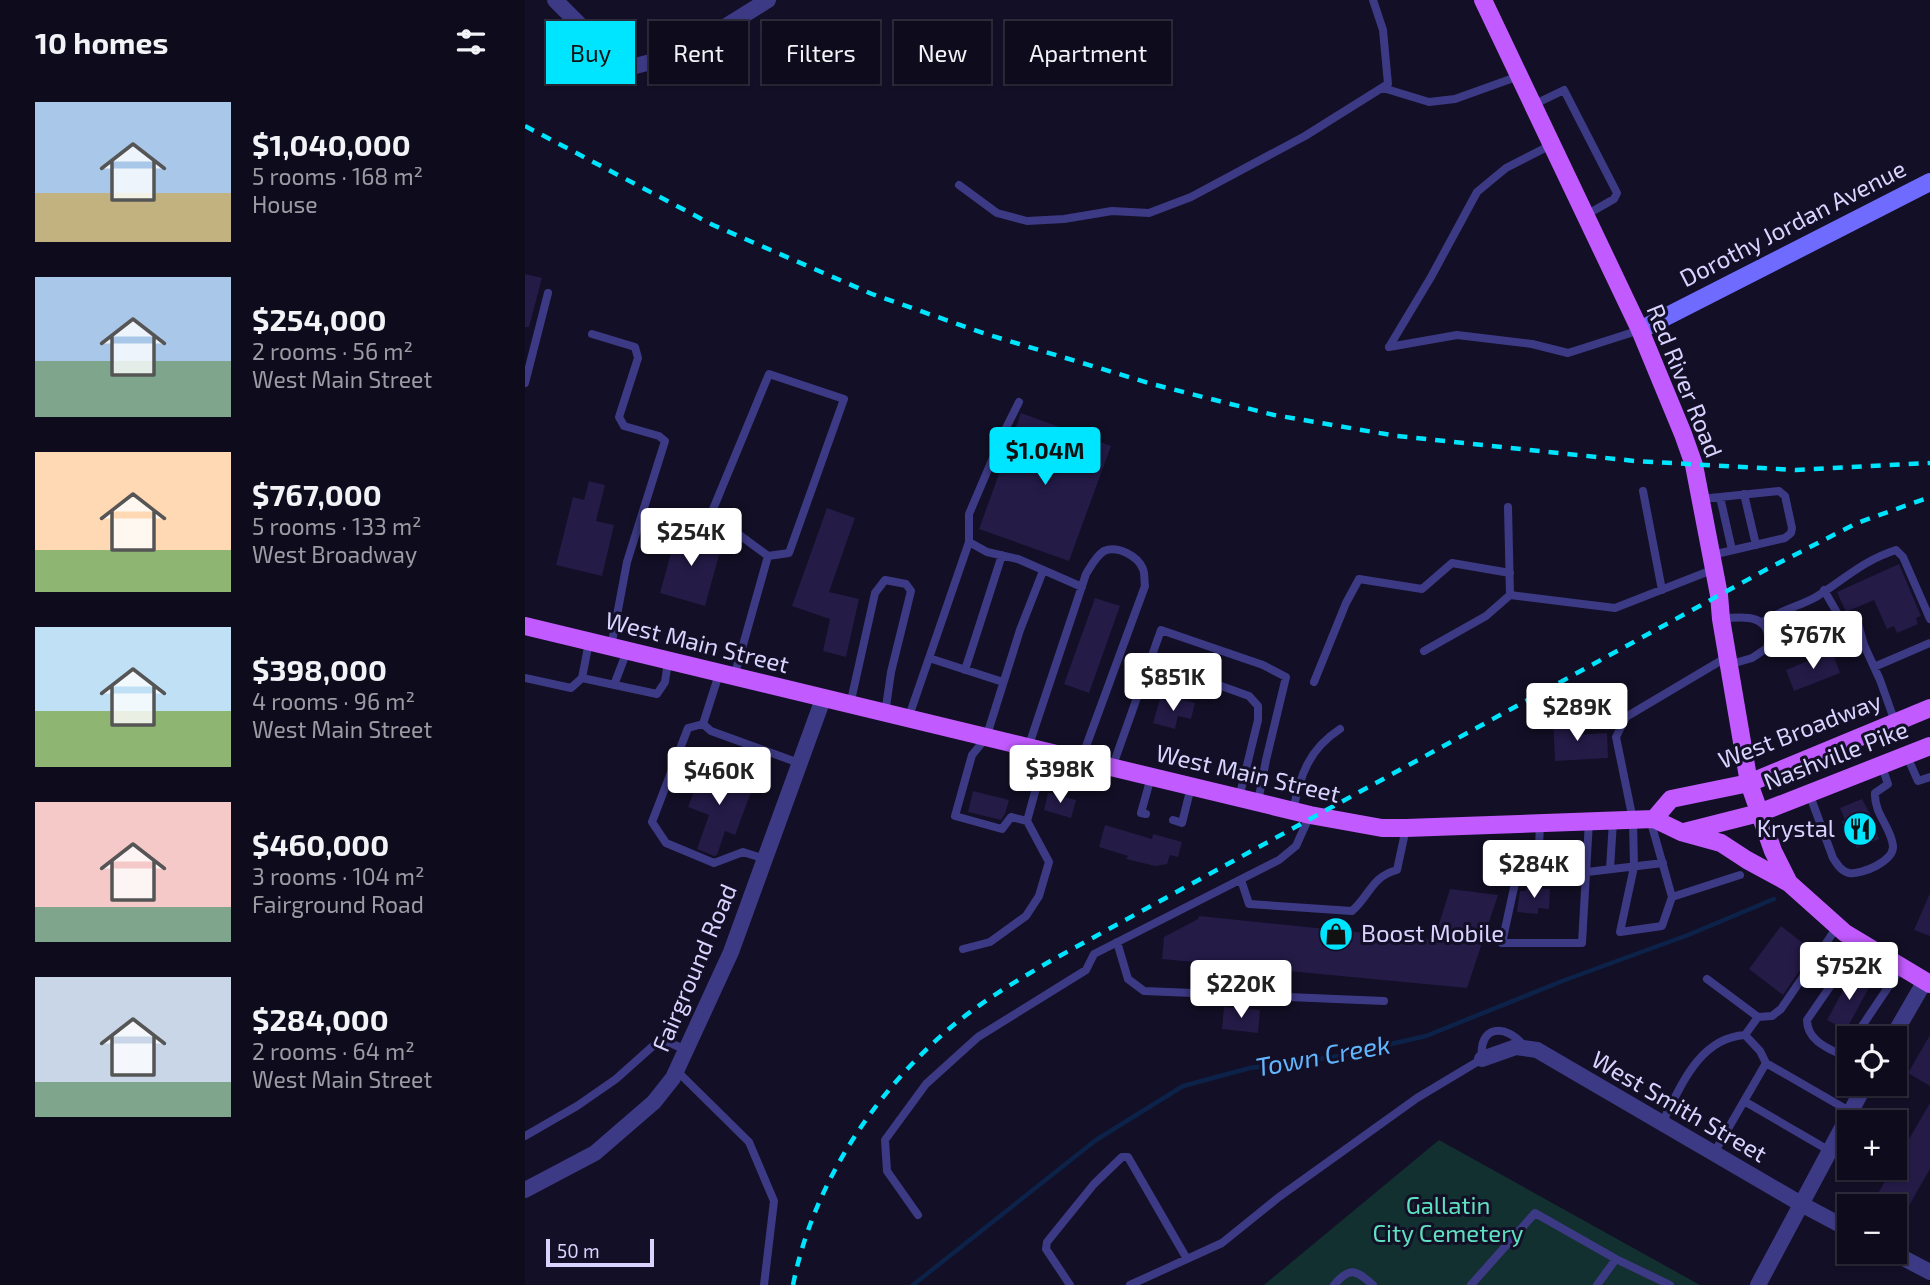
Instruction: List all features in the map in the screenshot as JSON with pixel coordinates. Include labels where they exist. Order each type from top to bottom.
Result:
[{"type":"main road","name":"Red River Road","points":[[1483,0],[1640,330],[1694,464],[1719,595],[1749,783],[1773,851],[1790,883]]},
{"type":"main road","name":"West Main Street","points":[[525,626],[1301,813],[1383,828],[1646,819],[1721,843],[1790,883]]},
{"type":"main road","name":"West Broadway","points":[[1646,819],[1671,799],[1749,783],[1930,708]]},
{"type":"main road","name":"Nashville Pike","points":[[1759,813],[1930,746]]},
{"type":"main road","points":[[1681,832],[1759,813]]},
{"type":"main road","points":[[1790,883],[1837,927],[1927,982]]},
{"type":"street","points":[[555,0],[624,69],[681,54],[768,0]]},
{"type":"street","name":"Dorothy Jordan Avenue","points":[[1640,330],[1930,182]]},
{"type":"street","name":"Fairground Road","points":[[525,1190],[595,1153],[654,1102],[677,1071],[731,952],[823,699]]},
{"type":"street","points":[[1900,1026],[1927,982]]},
{"type":"street","points":[[1482,1059],[1516,1047],[1526,1048]]},
{"type":"street","name":"West Smith Street","points":[[1526,1048],[1537,1050],[1837,1223]]},
{"type":"street","points":[[1758,1285],[1837,1138]]},
{"type":"street","points":[[1907,1260],[1930,1272]]},
{"type":"lane","points":[[960,185],[997,213],[1027,221],[1064,219],[1112,211],[1149,213],[1191,197],[1305,136],[1388,84],[1383,30],[1373,0]]},
{"type":"lane","points":[[1383,88],[1429,102],[1455,99],[1519,76]]},
{"type":"lane","points":[[1533,105],[1564,90],[1616,193],[1614,199],[1585,215]]},
{"type":"lane","points":[[1552,145],[1506,168],[1477,192],[1389,347],[1457,335],[1532,344],[1568,353],[1640,330]]},
{"type":"lane","points":[[525,383],[548,293]]},
{"type":"lane","points":[[592,334],[635,346],[638,358],[618,417],[624,426],[659,436],[665,441],[627,562],[614,685]]},
{"type":"lane","points":[[769,374],[844,399],[789,553],[768,556],[711,514],[769,374]]},
{"type":"lane","points":[[908,719],[969,542],[969,514],[1019,402]]},
{"type":"lane","points":[[1643,491],[1662,590]]},
{"type":"lane","points":[[1424,651],[1486,616],[1510,595],[1615,608],[1662,590],[1732,551],[1789,536],[1792,528],[1785,496],[1779,491],[1700,499]]},
{"type":"lane","points":[[1744,494],[1755,545]]},
{"type":"lane","points":[[1720,497],[1732,551]]},
{"type":"lane","points":[[1508,508],[1510,595]]},
{"type":"lane","points":[[969,542],[987,552],[1018,559],[1082,587]]},
{"type":"lane","points":[[1028,748],[1086,574],[1098,556],[1107,550],[1119,550],[1134,556],[1143,568],[1145,586],[1081,760]]},
{"type":"lane","points":[[1761,623],[1777,612],[1814,598],[1874,557],[1896,550],[1903,557],[1930,619]]},
{"type":"lane","points":[[965,670],[1002,555]]},
{"type":"lane","points":[[703,724],[727,675],[768,556]]},
{"type":"lane","points":[[1314,682],[1346,603],[1359,579],[1422,590],[1452,564],[1510,573]]},
{"type":"lane","points":[[1027,821],[1011,817],[1002,829],[955,816],[972,755],[986,738],[1034,589],[1043,571]]},
{"type":"lane","points":[[850,705],[875,593],[885,580],[906,584],[911,591],[891,672],[885,714]]},
{"type":"lane","points":[[1824,590],[1840,618]]},
{"type":"lane","points":[[1646,819],[1620,932],[1663,926],[1672,897],[1663,863],[1616,737],[1626,717],[1728,661],[1752,658],[1766,649],[1768,644],[1765,626],[1756,619],[1744,616],[1721,619]]},
{"type":"lane","points":[[1768,644],[1799,643],[1840,618],[1853,619],[1859,627],[1895,722]]},
{"type":"lane","points":[[1112,768],[1161,630],[1263,665],[1286,677],[1258,802]]},
{"type":"lane","points":[[525,678],[571,688],[582,678],[589,641]]},
{"type":"lane","points":[[1874,667],[1930,643]]},
{"type":"lane","points":[[929,658],[1003,682]]},
{"type":"lane","points":[[1149,660],[1249,696],[1258,706],[1258,720],[1240,798]]},
{"type":"lane","points":[[582,678],[657,694],[664,682],[668,661]]},
{"type":"lane","points":[[765,859],[743,852],[714,863],[666,843],[652,822],[688,727],[703,724],[712,731],[799,763]]},
{"type":"lane","points":[[918,1215],[887,1171],[885,1140],[926,1084],[978,1037],[1086,970],[1094,954],[1279,860],[1296,846],[1301,813],[1298,786],[1322,741],[1340,729]]},
{"type":"lane","points":[[963,949],[989,942],[1026,916],[1039,896],[1049,862],[1027,821],[1046,752]]},
{"type":"lane","points":[[1906,754],[1917,781],[1930,777]]},
{"type":"lane","points":[[1809,793],[1833,858],[1847,873],[1859,872],[1884,861],[1891,855],[1893,846],[1875,804],[1875,793],[1888,784],[1881,764]]},
{"type":"lane","points":[[1146,814],[1141,813],[1151,777]]},
{"type":"lane","points":[[1173,821],[1182,823],[1191,787]]},
{"type":"lane","points":[[1589,821],[1587,872],[1582,943],[1502,943],[1515,883],[1538,873],[1587,872],[1663,863]]},
{"type":"lane","points":[[1610,869],[1613,821]]},
{"type":"lane","points":[[1538,873],[1540,823]]},
{"type":"lane","points":[[1241,880],[1249,904],[1352,911],[1364,901],[1383,874],[1397,870],[1406,828]]},
{"type":"lane","points":[[1672,897],[1740,875]]},
{"type":"lane","points":[[1707,979],[1758,1017],[1772,1016],[1781,1009],[1837,927]]},
{"type":"lane","points":[[1118,943],[1128,979],[1144,991],[1384,1001]]},
{"type":"lane","points":[[1837,1052],[1812,1037],[1807,1028],[1807,1020],[1860,943]]},
{"type":"lane","points":[[1862,1026],[1901,968]]},
{"type":"lane","points":[[1745,1035],[1758,1017]]},
{"type":"lane","points":[[1130,1285],[1222,1242],[1279,1196],[1417,1098],[1482,1059],[1481,1048],[1486,1036],[1493,1030],[1505,1030],[1517,1037],[1526,1048]]},
{"type":"lane","points":[[1745,1035],[1760,1051],[1766,1063],[1848,1110]]},
{"type":"lane","points":[[1662,1123],[1676,1095],[1705,1051],[1730,1036],[1745,1035]]},
{"type":"lane","points":[[525,1136],[606,1086],[653,1045],[668,1042],[686,1050]]},
{"type":"lane","points":[[1714,1153],[1766,1063]]},
{"type":"lane","points":[[677,1071],[749,1142],[775,1201],[764,1285]]},
{"type":"lane","points":[[1744,1101],[1830,1151]]},
{"type":"lane","points":[[1070,1285],[1046,1249],[1047,1242],[1094,1184],[1122,1157],[1128,1157],[1187,1259]]},
{"type":"lane","points":[[1471,1285],[1535,1213],[1616,1259],[1670,1285]]},
{"type":"lane","points":[[1597,1285],[1616,1259]]},
{"type":"lane","points":[[1334,1285],[1351,1271],[1361,1274],[1373,1285]]},
{"type":"green space","name":"Gallatin City Cemetery","points":[[1439,1140],[1700,1285],[1264,1285]]},
{"type":"building","points":[[525,274],[542,278],[529,327],[525,327]]},
{"type":"building","points":[[1021,413],[1111,446],[1069,561],[979,529]]},
{"type":"building","points":[[589,481],[605,485],[596,521],[614,525],[602,576],[556,565],[573,497],[584,500]]},
{"type":"building","points":[[827,508],[855,518],[829,592],[859,599],[846,657],[823,651],[830,619],[792,606]]},
{"type":"building","points":[[677,531],[722,544],[705,606],[660,593]]},
{"type":"building","points":[[1899,564],[1921,616],[1916,618],[1918,624],[1897,633],[1894,626],[1887,629],[1874,600],[1846,612],[1837,592]]},
{"type":"building","points":[[1095,598],[1120,606],[1089,693],[1064,684]]},
{"type":"building","points":[[1832,651],[1840,673],[1794,691],[1786,670]]},
{"type":"building","points":[[1160,699],[1179,704],[1180,699],[1195,703],[1191,719],[1178,716],[1175,729],[1153,723]]},
{"type":"building","points":[[1573,717],[1574,735],[1607,733],[1608,758],[1555,761],[1553,718]]},
{"type":"building","points":[[703,768],[753,787],[735,835],[725,831],[717,855],[714,856],[697,849],[709,815],[688,807]]},
{"type":"building","points":[[973,791],[1009,800],[1001,820],[968,812]]},
{"type":"building","points":[[1048,793],[1076,800],[1071,818],[1044,810]]},
{"type":"building","name":"Krystal","points":[[1862,799],[1873,819],[1871,820],[1879,839],[1857,848],[1851,836],[1848,837],[1840,808]]},
{"type":"building","points":[[1105,825],[1152,839],[1153,834],[1182,842],[1178,857],[1170,855],[1167,864],[1155,866],[1126,859],[1128,856],[1099,847]]},
{"type":"building","points":[[1526,888],[1550,889],[1549,909],[1538,908],[1538,914],[1517,912],[1520,891],[1526,891]]},
{"type":"building","points":[[1450,889],[1498,895],[1467,988],[1162,959],[1164,937],[1199,916],[1434,940]]},
{"type":"building","points":[[1930,893],[1930,936],[1914,930]]},
{"type":"building","points":[[1781,926],[1813,951],[1783,995],[1749,969]]},
{"type":"building","points":[[1852,974],[1871,984],[1848,1026],[1838,1026],[1827,1020]]},
{"type":"building","points":[[1224,1007],[1260,1010],[1258,1033],[1222,1029]]},
{"type":"building","points":[[1930,1035],[1930,1086],[1908,1073]]},
{"type":"building","points":[[1930,1103],[1930,1169],[1907,1209],[1907,1194],[1878,1194],[1886,1180],[1907,1180],[1907,1142]]},
{"type":"waterway","name":"Town Creek","points":[[913,1285],[1096,1140],[1183,1086],[1250,1068],[1334,1057],[1426,1036],[1774,899]]},
{"type":"railway","points":[[525,126],[713,225],[872,294],[986,334],[1152,384],[1274,415],[1397,436],[1635,461],[1796,470],[1930,463]]},
{"type":"railway","points":[[793,1285],[816,1210],[852,1140],[900,1077],[927,1049],[980,1005],[1054,959],[1769,568],[1857,523],[1930,497]]},
{"type":"place","name":"Krystal","points":[[1860,829]]},
{"type":"place","name":"Boost Mobile","points":[[1336,934]]}]
